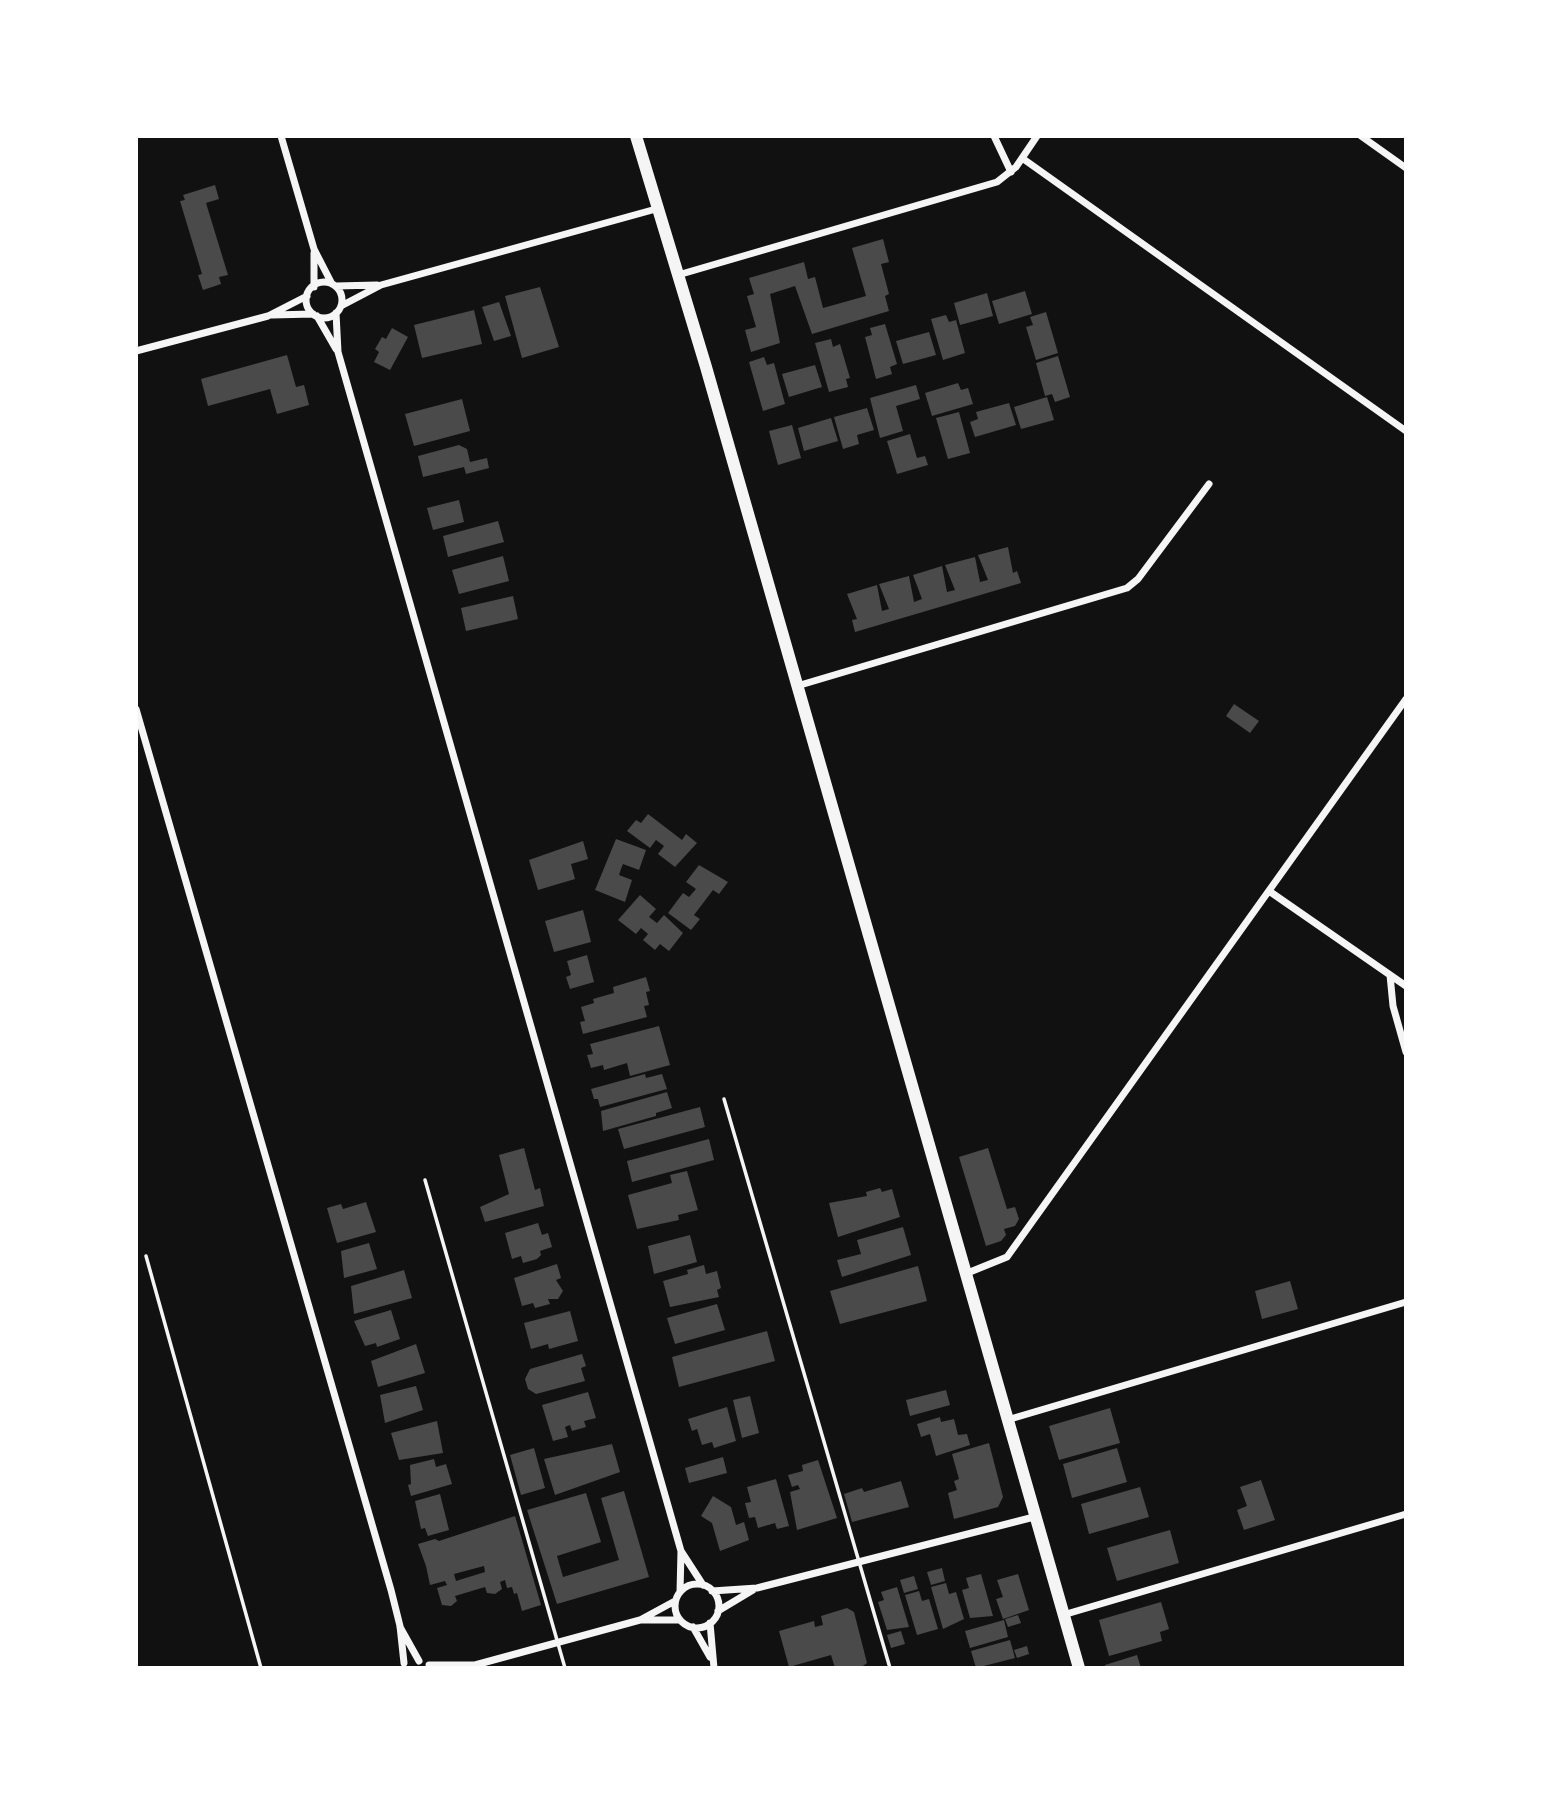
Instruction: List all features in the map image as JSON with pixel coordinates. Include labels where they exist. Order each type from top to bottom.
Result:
[{"type":"main road","points":[[636,136],[1079,1668]]},
{"type":"street","points":[[281,136],[314,249],[342,298],[341,306]]},
{"type":"street","points":[[994,136],[1011,172]]},
{"type":"street","points":[[677,276],[997,182],[1011,172],[1037,136]]},
{"type":"street","points":[[1361,136],[1405,168]]},
{"type":"street","points":[[1022,158],[1405,431]]},
{"type":"street","points":[[268,316],[315,315],[326,318],[336,313],[341,306],[381,285],[656,209]]},
{"type":"street","points":[[314,249],[314,287]]},
{"type":"street","points":[[136,351],[268,316],[307,296],[314,287],[323,282],[334,286],[381,285]]},
{"type":"street","points":[[307,296],[307,302],[338,352]]},
{"type":"street","points":[[336,313],[338,352],[681,1551],[703,1585],[712,1591],[757,1588],[1034,1517]]},
{"type":"street","points":[[797,686],[1127,588],[1138,579],[1209,484]]},
{"type":"street","points":[[964,1274],[1007,1257],[1405,699]]},
{"type":"street","points":[[136,709],[400,1626],[419,1661]]},
{"type":"street","points":[[1269,891],[1405,986]]},
{"type":"street","points":[[1390,975],[1393,1006],[1405,1052]]},
{"type":"street","points":[[1007,1420],[1405,1302]]},
{"type":"street","points":[[1063,1615],[1405,1514]]},
{"type":"street","points":[[400,1626],[401,1665],[419,1661],[430,1666],[473,1666],[640,1620],[675,1601],[680,1592],[681,1551]]},
{"type":"street","points":[[680,1592],[695,1584],[703,1585]]},
{"type":"street","points":[[713,1664],[710,1623],[718,1611],[757,1588]]},
{"type":"street","points":[[712,1591],[718,1611]]},
{"type":"street","points":[[675,1601],[680,1620]]},
{"type":"street","points":[[640,1620],[680,1620],[693,1627],[713,1664]]},
{"type":"street","points":[[693,1627],[710,1623]]},
{"type":"lane","points":[[724,1099],[890,1668]]},
{"type":"lane","points":[[425,1180],[565,1668]]},
{"type":"lane","points":[[146,1256],[261,1668]]},
{"type":"building","points":[[215,185],[219,199],[206,203],[228,275],[219,277],[221,284],[203,290],[198,275],[202,274],[180,201],[185,200],[183,195]]},
{"type":"building","points":[[883,239],[889,262],[881,264],[889,294],[885,296],[889,311],[812,334],[795,286],[770,294],[780,343],[751,352],[745,330],[756,327],[747,296],[754,294],[749,278],[804,262],[808,279],[815,277],[823,308],[866,296],[852,248]]},
{"type":"building","points":[[540,287],[559,347],[522,358],[505,296]]},
{"type":"building","points":[[1025,291],[1032,314],[999,324],[992,301]]},
{"type":"building","points":[[987,293],[993,316],[960,325],[954,303]]},
{"type":"building","points":[[499,302],[511,336],[494,341],[482,307]]},
{"type":"building","points":[[474,310],[482,344],[422,358],[414,325]]},
{"type":"building","points":[[1046,312],[1058,353],[1036,360],[1026,327],[1033,325],[1030,317]]},
{"type":"building","points":[[946,315],[949,322],[956,320],[965,353],[943,360],[931,319]]},
{"type":"building","points":[[885,324],[897,364],[890,367],[892,374],[876,379],[865,337],[872,335],[870,328]]},
{"type":"building","points":[[392,328],[408,337],[390,370],[374,362],[379,352],[375,349],[382,337],[386,339]]},
{"type":"building","points":[[929,332],[936,355],[903,364],[896,341]]},
{"type":"building","points":[[831,339],[833,347],[840,344],[850,378],[846,379],[848,387],[829,392],[815,343]]},
{"type":"building","points":[[287,355],[296,387],[304,385],[309,405],[277,414],[270,389],[208,406],[201,379]]},
{"type":"building","points":[[1058,356],[1070,397],[1055,402],[1052,394],[1045,396],[1036,363]]},
{"type":"building","points":[[764,357],[767,365],[774,363],[785,404],[763,411],[749,362]]},
{"type":"building","points":[[815,365],[822,387],[789,397],[782,374]]},
{"type":"building","points":[[958,383],[961,390],[968,388],[973,404],[932,416],[925,393]]},
{"type":"building","points":[[916,385],[920,399],[896,406],[903,431],[880,438],[870,398]]},
{"type":"building","points":[[1047,397],[1054,420],[1021,429],[1014,407]]},
{"type":"building","points":[[462,399],[470,431],[414,446],[405,414]]},
{"type":"building","points":[[1009,403],[1016,425],[975,437],[970,422],[978,419],[976,412]]},
{"type":"building","points":[[867,408],[874,430],[857,435],[859,444],[843,449],[834,417]]},
{"type":"building","points":[[959,412],[970,453],[948,459],[936,418]]},
{"type":"building","points":[[831,418],[838,441],[804,451],[798,428]]},
{"type":"building","points":[[792,425],[801,458],[778,465],[769,431]]},
{"type":"building","points":[[910,434],[917,458],[925,456],[928,465],[897,474],[887,441]]},
{"type":"building","points":[[459,445],[467,449],[470,462],[487,458],[489,468],[466,474],[464,467],[423,477],[418,456]]},
{"type":"building","points":[[459,500],[464,522],[433,530],[427,508]]},
{"type":"building","points":[[498,521],[504,542],[448,557],[443,536]]},
{"type":"building","points":[[1008,547],[1013,573],[1017,571],[1021,583],[855,632],[852,620],[857,619],[847,594],[877,585],[882,611],[889,609],[879,584],[909,576],[914,602],[922,599],[913,575],[942,566],[947,592],[955,590],[945,565],[975,557],[980,582],[988,580],[978,555]]},
{"type":"building","points":[[503,556],[509,581],[459,594],[452,570]]},
{"type":"building","points":[[513,596],[518,619],[466,631],[461,608]]},
{"type":"building","points":[[1234,704],[1259,721],[1250,733],[1226,716]]},
{"type":"building","points":[[648,814],[682,840],[686,834],[697,843],[675,867],[658,854],[664,846],[656,840],[650,848],[627,831],[636,820],[641,823]]},
{"type":"building","points":[[616,839],[646,850],[639,870],[623,864],[619,875],[632,880],[625,902],[595,890]]},
{"type":"building","points":[[583,841],[588,859],[571,864],[575,879],[538,890],[529,860]]},
{"type":"building","points":[[699,865],[728,882],[719,894],[713,890],[694,915],[700,919],[691,930],[668,913],[683,893],[689,897],[696,889],[686,882]]},
{"type":"building","points":[[640,895],[656,909],[649,917],[657,923],[664,915],[683,933],[669,951],[660,944],[655,950],[643,940],[648,934],[641,928],[636,934],[618,920]]},
{"type":"building","points":[[583,910],[591,942],[554,952],[545,921]]},
{"type":"building","points":[[587,955],[594,982],[570,989],[566,977],[571,975],[567,961]]},
{"type":"building","points":[[646,977],[650,991],[646,992],[649,1005],[644,1006],[647,1017],[583,1034],[580,1022],[585,1021],[581,1007],[594,1003],[593,999],[614,993],[613,987]]},
{"type":"building","points":[[659,1026],[670,1065],[630,1076],[627,1063],[604,1070],[603,1065],[591,1068],[587,1055],[593,1054],[590,1044]]},
{"type":"building","points":[[645,1074],[646,1078],[662,1074],[667,1089],[600,1107],[598,1099],[594,1099],[591,1089]]},
{"type":"building","points":[[667,1092],[672,1108],[656,1113],[656,1116],[603,1131],[601,1111]]},
{"type":"building","points":[[700,1107],[705,1127],[624,1149],[618,1129]]},
{"type":"building","points":[[709,1139],[714,1160],[632,1182],[627,1161]]},
{"type":"building","points":[[524,1148],[535,1190],[540,1188],[544,1206],[485,1222],[480,1207],[509,1194],[499,1155]]},
{"type":"building","points":[[988,1148],[1007,1209],[1015,1207],[1019,1219],[1015,1226],[1004,1229],[1006,1235],[1001,1241],[986,1246],[959,1157]]},
{"type":"building","points":[[687,1171],[698,1210],[678,1215],[679,1220],[637,1229],[628,1195],[672,1183],[670,1175]]},
{"type":"building","points":[[880,1188],[882,1192],[892,1189],[900,1217],[838,1237],[829,1203],[867,1196],[866,1192]]},
{"type":"building","points":[[366,1202],[376,1232],[337,1243],[327,1208],[341,1204],[343,1209]]},
{"type":"building","points":[[538,1223],[542,1235],[548,1233],[552,1247],[540,1251],[541,1255],[537,1259],[523,1263],[521,1256],[512,1259],[505,1233]]},
{"type":"building","points":[[903,1227],[911,1255],[842,1277],[837,1260],[861,1254],[857,1240]]},
{"type":"building","points":[[690,1235],[697,1262],[654,1274],[648,1246]]},
{"type":"building","points":[[369,1243],[377,1269],[344,1278],[341,1251]]},
{"type":"building","points":[[557,1264],[561,1278],[556,1280],[563,1291],[558,1299],[548,1299],[550,1304],[535,1308],[533,1303],[522,1306],[514,1278]]},
{"type":"building","points":[[704,1265],[706,1274],[717,1271],[721,1288],[717,1290],[719,1297],[670,1307],[663,1281],[688,1274],[687,1270]]},
{"type":"building","points":[[918,1266],[927,1301],[840,1324],[830,1291]]},
{"type":"building","points":[[404,1270],[412,1298],[354,1314],[351,1286]]},
{"type":"building","points":[[1290,1281],[1298,1309],[1262,1319],[1255,1291]]},
{"type":"building","points":[[717,1304],[725,1330],[675,1344],[667,1318]]},
{"type":"building","points":[[391,1310],[400,1339],[377,1347],[376,1343],[365,1346],[354,1321]]},
{"type":"building","points":[[570,1311],[578,1341],[549,1349],[548,1344],[531,1349],[524,1323]]},
{"type":"building","points":[[767,1331],[775,1361],[679,1387],[672,1357]]},
{"type":"building","points":[[416,1344],[425,1373],[378,1387],[371,1361]]},
{"type":"building","points":[[582,1354],[586,1366],[581,1368],[585,1381],[536,1394],[528,1389],[525,1379],[530,1369]]},
{"type":"building","points":[[416,1386],[423,1410],[385,1423],[380,1395]]},
{"type":"building","points":[[946,1390],[950,1405],[910,1416],[906,1400]]},
{"type":"building","points":[[588,1392],[596,1418],[584,1421],[586,1427],[572,1431],[570,1425],[565,1427],[568,1437],[553,1441],[542,1405]]},
{"type":"building","points":[[750,1396],[759,1433],[742,1438],[733,1400]]},
{"type":"building","points":[[727,1407],[736,1441],[714,1448],[712,1442],[702,1445],[697,1429],[692,1431],[688,1419]]},
{"type":"building","points":[[1110,1408],[1120,1443],[1059,1460],[1049,1426]]},
{"type":"building","points":[[940,1417],[941,1422],[954,1419],[958,1435],[967,1434],[970,1445],[936,1456],[930,1434],[921,1437],[917,1424]]},
{"type":"building","points":[[437,1421],[443,1453],[399,1460],[391,1433]]},
{"type":"building","points":[[989,1443],[1003,1497],[998,1507],[954,1519],[948,1493],[957,1490],[954,1481],[959,1479],[952,1454]]},
{"type":"building","points":[[612,1444],[620,1472],[555,1495],[544,1459]]},
{"type":"building","points":[[534,1448],[545,1488],[521,1495],[510,1455]]},
{"type":"building","points":[[1117,1448],[1127,1482],[1072,1498],[1063,1464]]},
{"type":"building","points":[[723,1457],[727,1473],[689,1483],[685,1468]]},
{"type":"building","points":[[434,1459],[436,1467],[446,1464],[452,1484],[411,1496],[408,1485],[411,1484],[410,1465]]},
{"type":"building","points":[[818,1460],[837,1518],[797,1530],[790,1492],[800,1489],[798,1485],[792,1487],[788,1475],[803,1471],[802,1465]]},
{"type":"building","points":[[776,1479],[789,1526],[777,1529],[775,1523],[758,1528],[755,1517],[749,1518],[745,1503],[751,1502],[747,1487]]},
{"type":"building","points":[[1261,1480],[1275,1520],[1244,1530],[1237,1510],[1247,1506],[1240,1487]]},
{"type":"building","points":[[901,1481],[909,1507],[852,1522],[844,1494],[862,1488],[864,1492]]},
{"type":"building","points":[[1140,1487],[1149,1517],[1089,1534],[1081,1504]]},
{"type":"building","points":[[624,1491],[649,1577],[557,1604],[527,1510],[586,1493],[601,1542],[557,1556],[563,1577],[619,1560],[601,1498]]},
{"type":"building","points":[[440,1494],[449,1530],[428,1536],[425,1528],[421,1529],[415,1501]]},
{"type":"building","points":[[713,1496],[731,1507],[736,1525],[744,1522],[749,1540],[720,1551],[712,1523],[701,1516]]},
{"type":"building","points":[[515,1516],[541,1605],[522,1611],[517,1593],[514,1594],[512,1587],[507,1588],[505,1580],[500,1582],[502,1589],[495,1594],[487,1593],[485,1587],[455,1596],[457,1601],[451,1606],[442,1605],[437,1588],[447,1585],[445,1581],[430,1585],[418,1544],[435,1539],[439,1541]],"holes":[[[484,1566],[485,1572],[456,1581],[454,1574]]]},
{"type":"building","points":[[1170,1530],[1179,1563],[1117,1581],[1107,1548]]},
{"type":"building","points":[[942,1568],[945,1581],[931,1585],[927,1572]]},
{"type":"building","points":[[981,1574],[993,1616],[970,1618],[962,1590],[969,1588],[966,1578]]},
{"type":"building","points":[[1018,1574],[1029,1610],[1003,1619],[996,1599],[1003,1597],[997,1580]]},
{"type":"building","points":[[914,1576],[918,1589],[904,1593],[900,1580]]},
{"type":"building","points":[[946,1583],[949,1594],[956,1592],[964,1619],[943,1629],[931,1587]]},
{"type":"building","points":[[897,1587],[909,1627],[887,1630],[878,1602],[884,1600],[881,1592]]},
{"type":"building","points":[[919,1591],[922,1601],[929,1599],[938,1629],[917,1635],[905,1595]]},
{"type":"building","points":[[1161,1602],[1169,1629],[1160,1632],[1162,1641],[1109,1656],[1099,1620]]},
{"type":"building","points":[[847,1608],[854,1612],[867,1663],[860,1668],[835,1668],[831,1655],[789,1667],[779,1631],[814,1621],[815,1627],[823,1625],[821,1616]]},
{"type":"building","points":[[1018,1615],[1021,1623],[1008,1627],[1005,1619]]},
{"type":"building","points":[[1004,1620],[1008,1637],[970,1648],[965,1631]]},
{"type":"building","points":[[901,1631],[905,1644],[891,1648],[887,1635]]},
{"type":"building","points":[[1010,1640],[1015,1658],[976,1668],[971,1651]]},
{"type":"building","points":[[1027,1646],[1029,1654],[1017,1658],[1014,1650]]},
{"type":"building","points":[[1137,1655],[1141,1668],[1105,1668],[1105,1665]]}]
